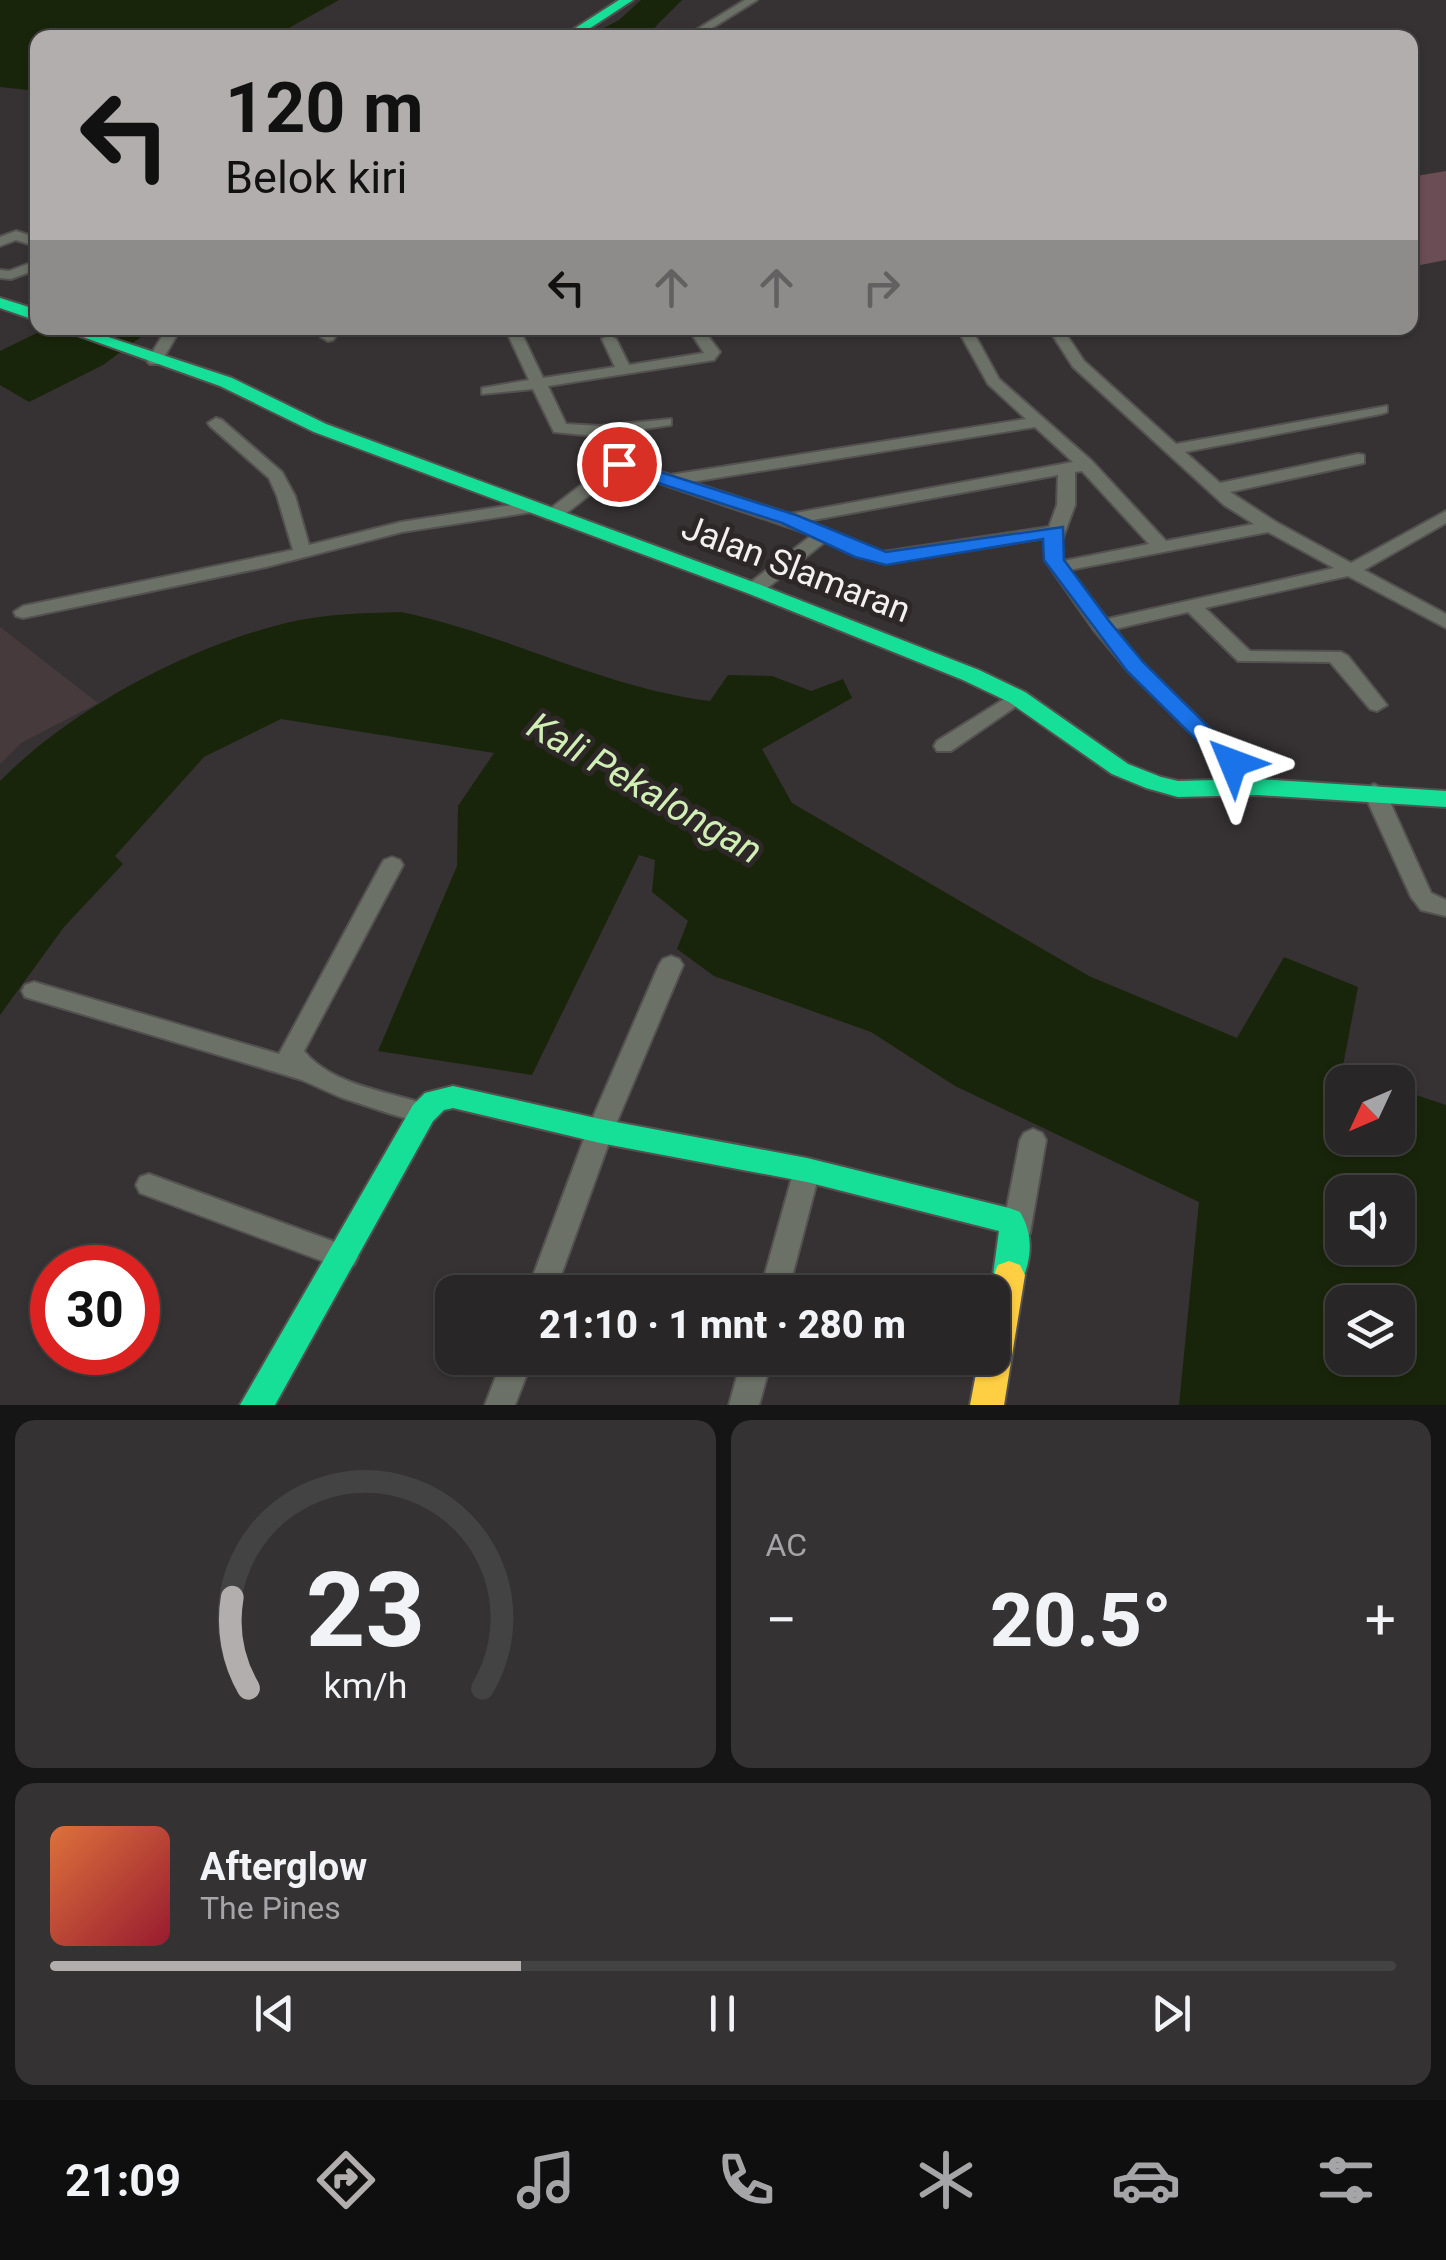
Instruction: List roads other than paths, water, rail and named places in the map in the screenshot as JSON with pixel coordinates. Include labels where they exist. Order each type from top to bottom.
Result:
[{"type":"street","points":[[579,30],[626,0]]},
{"type":"street","points":[[701,30],[752,0]]},
{"type":"street","points":[[0,242],[30,229]]},
{"type":"street","points":[[16,235],[30,240]]},
{"type":"street","points":[[0,274],[11,275],[30,267]]},
{"type":"street","points":[[0,302],[30,313]]},
{"type":"street","name":"Jalan Slamaran","points":[[85,335],[226,382],[320,428],[754,589],[971,675],[1017,697],[1120,769],[1154,784],[1199,790],[1258,787],[1446,799]]},
{"type":"street","points":[[147,358],[168,335]]},
{"type":"street","points":[[515,335],[562,430],[600,431],[666,422]]},
{"type":"street","points":[[488,391],[709,356],[712,352],[700,335]]},
{"type":"street","points":[[968,335],[993,381],[1039,422],[1076,467],[1161,546]]},
{"type":"street","points":[[1059,335],[1078,364],[1218,489],[1270,526],[1446,622]]},
{"type":"street","points":[[609,339],[624,369]]},
{"type":"street","points":[[1173,449],[1381,409]]},
{"type":"street","points":[[216,422],[276,476],[302,551]]},
{"type":"street","points":[[672,479],[1039,422]]},
{"type":"street","points":[[600,431],[619,464],[789,519],[823,536],[886,558],[1056,531]]},
{"type":"street","points":[[1218,489],[1358,459]]},
{"type":"street","points":[[23,612],[266,562],[401,527],[542,511],[619,464]]},
{"type":"street","points":[[789,519],[1076,467]]},
{"type":"street","points":[[1076,467],[1052,552],[1058,567],[1135,667],[1258,787]]},
{"type":"street","points":[[1101,626],[1351,570],[1446,516]]},
{"type":"street","points":[[1058,567],[1270,526]]},
{"type":"street","points":[[754,589],[823,536]]},
{"type":"street","points":[[1192,606],[1245,656],[1324,654],[1338,658],[1377,705]]},
{"type":"street","points":[[944,746],[1017,697]]},
{"type":"street","points":[[1374,792],[1422,897],[1433,906],[1446,908]]},
{"type":"street","points":[[304,1071],[294,1060],[292,1046],[392,865]]},
{"type":"street","points":[[548,1275],[600,1131],[670,964]]},
{"type":"street","points":[[34,991],[304,1071],[423,1114]]},
{"type":"street","points":[[256,1405],[423,1114],[436,1101],[452,1097],[600,1131],[807,1170],[998,1216],[1009,1221],[1016,1233]]},
{"type":"street","points":[[987,1405],[1034,1140]]},
{"type":"street","points":[[779,1275],[807,1170]]},
{"type":"street","points":[[149,1185],[344,1257]]},
{"type":"street","points":[[500,1405],[511,1375]]},
{"type":"street","points":[[744,1405],[752,1375]]},
{"type":"water","points":[[0,0],[339,0],[285,30],[30,30],[30,90],[0,87]]},
{"type":"water","points":[[641,0],[682,0],[654,30],[600,30],[619,20]]},
{"type":"water","points":[[33,335],[144,335],[103,365],[29,402],[0,385],[0,351]]},
{"type":"water","name":"Kali Pekalongan","points":[[401,612],[479,633],[631,684],[710,701],[728,675],[772,676],[811,691],[843,679],[852,698],[762,749],[792,803],[1089,976],[1237,1038],[1284,957],[1358,987],[1343,1065],[1325,1065],[1325,1155],[1415,1155],[1415,1095],[1446,1105],[1446,1405],[1179,1405],[1199,1202],[955,1086],[871,1032],[714,976],[677,949],[688,921],[652,892],[655,860],[639,855],[532,1075],[378,1051],[457,866],[458,806],[494,753],[281,719],[204,757],[115,856],[123,864],[64,927],[0,1015],[0,781],[61,729],[133,684],[248,634],[329,616]]}]
